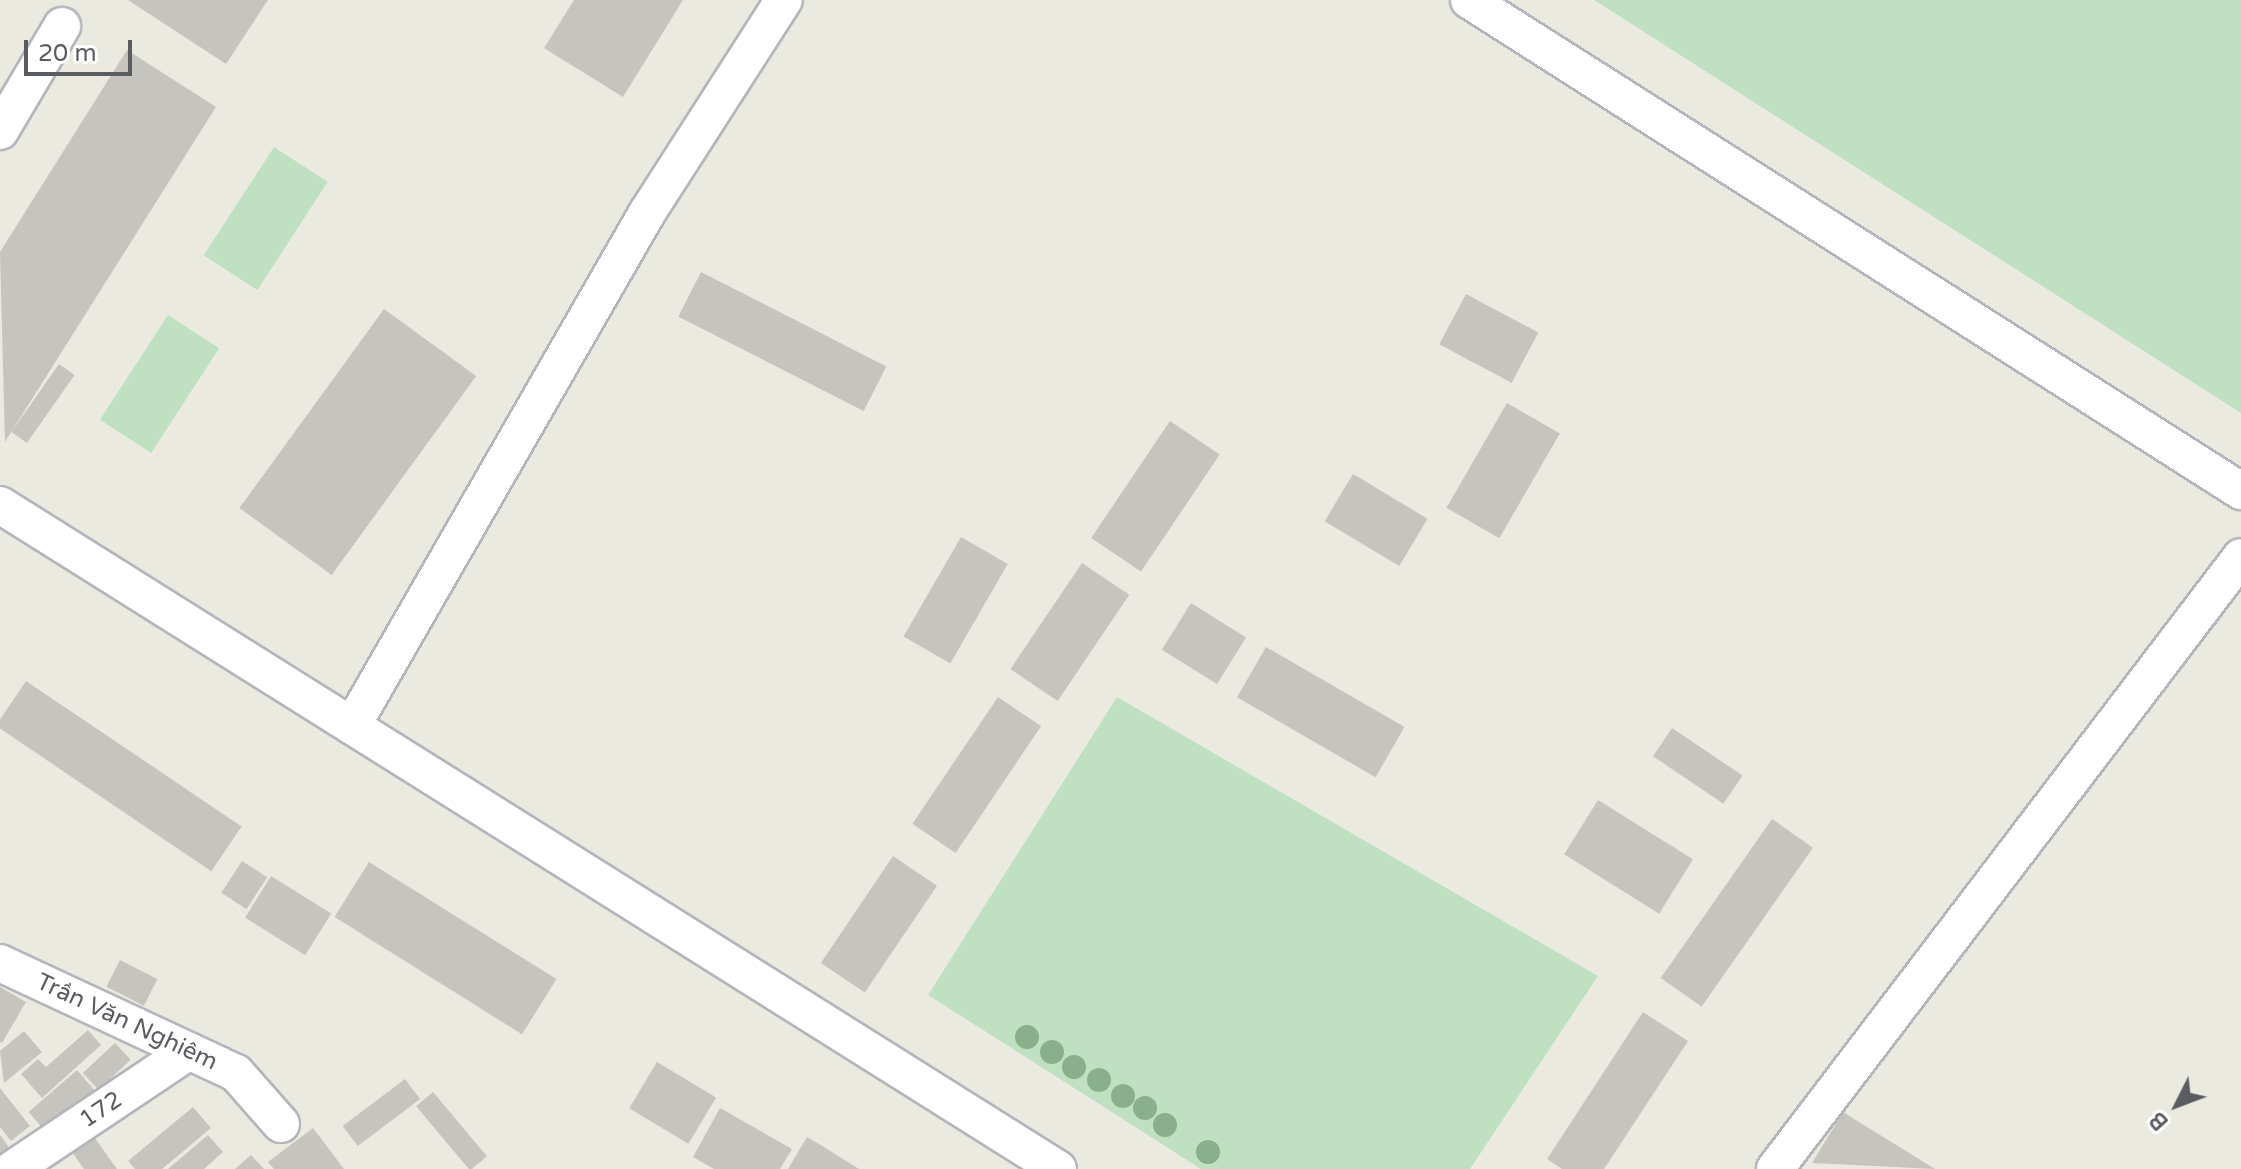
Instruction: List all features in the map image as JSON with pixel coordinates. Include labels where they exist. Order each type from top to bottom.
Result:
[{"type":"street","points":[[352,726],[647,213],[784,0]]},
{"type":"street","points":[[1469,0],[2241,491]]},
{"type":"street","points":[[0,131],[62,26]]},
{"type":"street","points":[[0,505],[1058,1169]]},
{"type":"street","points":[[1775,1169],[2241,557]]},
{"type":"street","name":"Trần Văn Nghiêm","points":[[0,963],[236,1073],[281,1124]]},
{"type":"street","name":"172","points":[[13,1169],[189,1051]]},
{"type":"green space","points":[[1594,0],[2241,0],[2241,413]]},
{"type":"green space","points":[[274,147],[328,182],[257,290],[204,255]]},
{"type":"green space","points":[[168,315],[219,348],[151,453],[100,420]]},
{"type":"green space","points":[[1117,697],[1598,976],[1470,1169],[1201,1169],[928,995]]},
{"type":"building","points":[[128,0],[268,0],[226,64]]},
{"type":"building","points":[[574,0],[683,0],[623,97],[544,48]]},
{"type":"building","points":[[127,50],[216,107],[5,442],[0,252]]},
{"type":"building","points":[[701,272],[886,366],[864,411],[678,317]]},
{"type":"building","points":[[1466,294],[1538,332],[1512,383],[1439,344]]},
{"type":"building","points":[[384,309],[476,376],[332,575],[239,508]]},
{"type":"building","points":[[59,364],[75,375],[27,443],[11,432]]},
{"type":"building","points":[[1507,403],[1560,434],[1499,538],[1446,508]]},
{"type":"building","points":[[1170,421],[1220,455],[1141,571],[1091,538]]},
{"type":"building","points":[[1353,474],[1428,519],[1399,566],[1325,521]]},
{"type":"building","points":[[961,537],[1008,564],[950,664],[904,637]]},
{"type":"building","points":[[1082,563],[1129,595],[1058,701],[1010,669]]},
{"type":"building","points":[[1191,603],[1246,637],[1217,684],[1162,650]]},
{"type":"building","points":[[1266,647],[1405,727],[1376,777],[1237,697]]},
{"type":"building","points":[[26,681],[242,826],[211,871],[0,729],[0,720]]},
{"type":"building","points":[[998,697],[1041,726],[956,853],[912,824]]},
{"type":"building","points":[[1672,728],[1742,776],[1723,804],[1653,756]]},
{"type":"building","points":[[1598,800],[1693,859],[1659,914],[1564,854]]},
{"type":"building","points":[[1772,819],[1813,848],[1702,1007],[1661,978]]},
{"type":"building","points":[[893,856],[937,886],[865,993],[821,963]]},
{"type":"building","points":[[242,861],[267,877],[246,909],[221,893]]},
{"type":"building","points":[[369,862],[556,979],[522,1034],[335,917]]},
{"type":"building","points":[[271,876],[331,914],[305,955],[245,918]]},
{"type":"building","points":[[120,960],[157,979],[144,1006],[106,987]]},
{"type":"building","points":[[0,987],[26,1002],[2,1043],[0,1042]]},
{"type":"building","points":[[1643,1012],[1688,1041],[1604,1169],[1562,1169],[1547,1159]]},
{"type":"building","points":[[88,1030],[101,1045],[42,1098],[21,1074],[38,1059],[46,1067]]},
{"type":"building","points":[[24,1031],[42,1052],[4,1083],[0,1051]]},
{"type":"building","points":[[115,1043],[131,1060],[99,1090],[83,1073]]},
{"type":"building","points":[[657,1062],[716,1098],[688,1144],[629,1108]]},
{"type":"building","points":[[77,1070],[97,1093],[48,1135],[29,1112]]},
{"type":"building","points":[[405,1079],[420,1099],[358,1146],[343,1126]]},
{"type":"building","points":[[0,1088],[30,1126],[11,1141],[0,1127]]},
{"type":"building","points":[[433,1092],[487,1156],[469,1169],[416,1106]]},
{"type":"building","points":[[193,1107],[211,1128],[162,1169],[135,1169],[128,1161]]},
{"type":"building","points":[[720,1108],[792,1149],[780,1169],[714,1169],[693,1157]]},
{"type":"building","points":[[1843,1112],[1935,1169],[1812,1163]]},
{"type":"building","points":[[313,1128],[344,1169],[274,1169],[268,1162]]},
{"type":"building","points":[[92,1134],[117,1169],[84,1169],[70,1149]]},
{"type":"building","points":[[0,1135],[11,1150],[0,1159]]},
{"type":"building","points":[[208,1135],[223,1152],[204,1169],[168,1169]]},
{"type":"building","points":[[807,1137],[824,1147],[859,1169],[788,1169]]},
{"type":"building","points":[[251,1155],[264,1169],[235,1169]]}]
